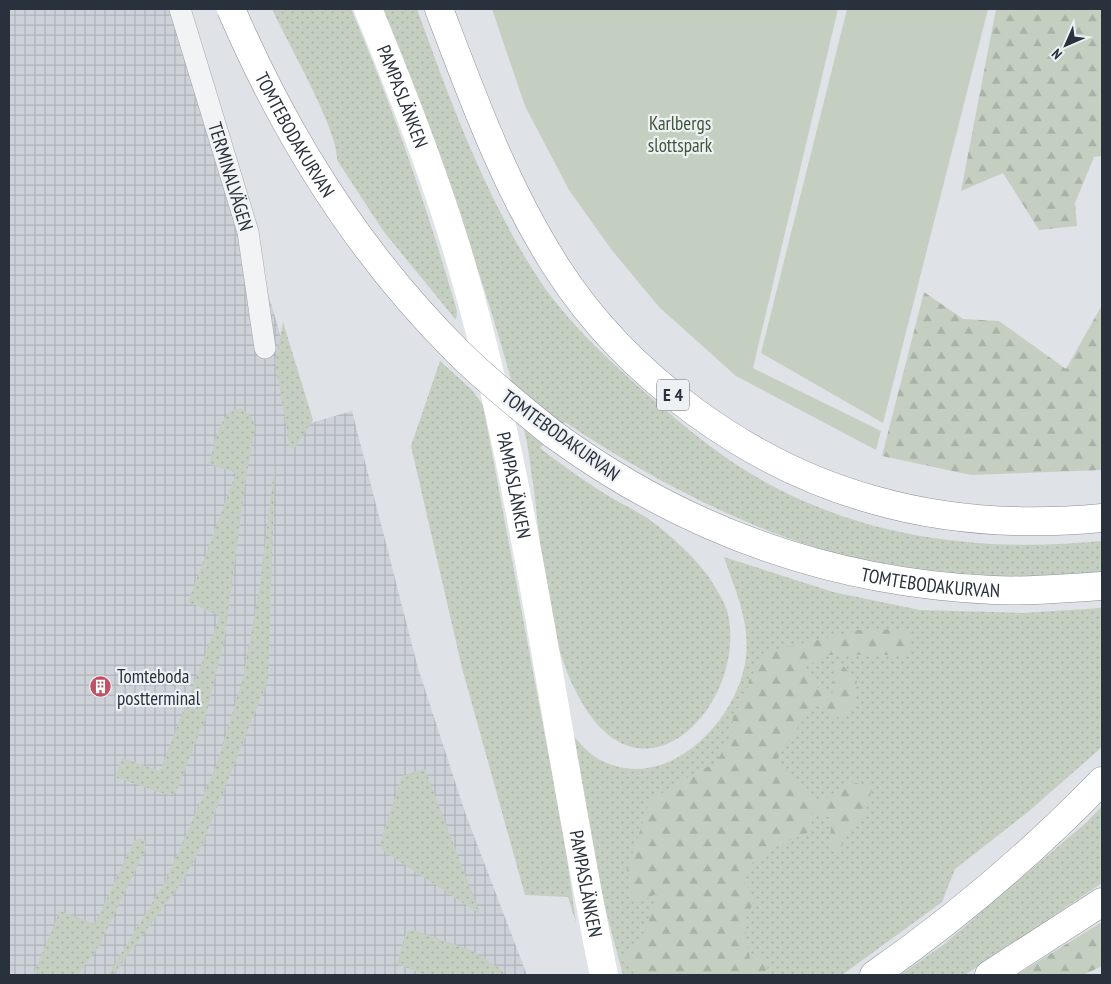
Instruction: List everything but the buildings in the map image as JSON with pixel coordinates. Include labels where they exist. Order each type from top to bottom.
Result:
[{"type":"main road","name":"TOMTEBODAKURVAN","points":[[231,9],[275,103],[318,178],[356,234],[388,275],[458,352],[553,434],[613,475],[671,509],[772,550],[824,566],[891,580],[984,590],[1102,586]]},
{"type":"main road","name":"PAMPASLÄNKEN","points":[[368,9],[428,160],[458,254],[482,344],[518,505],[604,975]]},
{"type":"main road","name":"E 4","points":[[439,9],[497,159],[521,208],[558,270],[580,300],[628,355],[679,400],[726,434],[793,470],[874,500],[945,515],[978,518],[1069,521],[1102,518]]},
{"type":"main road","points":[[874,975],[926,939],[996,881],[1102,781]]},
{"type":"main road","points":[[988,975],[1102,902]]},
{"type":"street","name":"TERMINALVÄGEN","points":[[180,9],[248,232],[265,348]]},
{"type":"shaded area","points":[[9,9],[183,9],[307,424],[352,411],[418,668],[466,815],[527,975],[9,975]]},
{"type":"green space","points":[[272,9],[351,9],[395,120],[434,234],[457,311],[456,320],[384,232],[337,160],[330,129],[321,108]]},
{"type":"green space","points":[[381,9],[417,9],[442,78],[485,181],[519,247],[538,278],[560,308],[585,336],[639,387],[705,442],[748,472],[789,494],[832,512],[875,526],[919,536],[964,542],[1010,545],[1102,541],[1102,572],[993,579],[921,572],[866,561],[813,546],[761,528],[710,506],[661,480],[565,422],[540,448],[582,479],[652,521],[669,535],[695,560],[708,576],[722,599],[728,614],[730,647],[722,680],[707,709],[687,732],[662,746],[636,748],[609,736],[584,706],[571,681],[561,654],[547,598],[528,446],[511,380],[461,219]]},
{"type":"green space","name":"Karlbergs slottspark","points":[[492,9],[838,9],[753,368],[881,431],[876,450],[736,376],[659,307],[611,249],[569,190],[525,106]]},
{"type":"green space","points":[[847,9],[988,9],[883,423],[761,353]]},
{"type":"green space","points":[[996,9],[1102,9],[1102,156],[1094,157],[1075,203],[1077,226],[1039,230],[1003,173],[961,191]]},
{"type":"green space","points":[[924,292],[963,319],[999,321],[1066,369],[1102,305],[1102,470],[971,475],[882,456]]},
{"type":"green space","points":[[283,322],[313,420],[294,449],[290,447],[275,362]]},
{"type":"green space","points":[[440,361],[472,390],[483,405],[564,837],[576,923],[568,897],[525,895],[462,668],[411,446]]},
{"type":"green space","points":[[243,409],[252,418],[255,427],[245,484],[225,636],[205,719],[176,792],[170,795],[115,777],[122,758],[160,771],[220,616],[188,602],[236,473],[209,464],[216,438],[223,420],[228,414],[235,410]]},
{"type":"green space","points":[[275,463],[268,680],[202,845],[184,879],[113,975],[108,975],[165,882],[215,769],[242,682],[259,591]]},
{"type":"green space","points":[[724,557],[833,592],[920,610],[1023,613],[1102,608],[1102,747],[1028,812],[955,869],[942,902],[842,975],[623,975],[600,889],[570,732],[594,756],[604,762],[629,769],[653,767],[677,758],[698,744],[716,725],[730,703],[741,680],[747,644],[744,618]]},
{"type":"green space","points":[[909,629],[911,655],[829,655],[804,667],[818,688],[832,696],[837,659],[857,681],[853,710],[834,719],[818,703],[801,722],[777,759],[800,787],[819,802],[852,782],[873,787],[863,817],[845,831],[841,853],[829,851],[832,818],[812,813],[811,831],[774,847],[753,862],[744,881],[755,899],[744,923],[750,959],[761,956],[770,963],[763,975],[635,975],[625,955],[646,930],[656,894],[634,904],[627,870],[650,800],[698,771],[715,764],[731,738],[733,715],[746,697],[749,680],[761,660],[770,651],[859,630]]},
{"type":"green space","points":[[425,769],[480,914],[388,854],[383,850],[380,843],[402,776]]},
{"type":"green space","points":[[1102,806],[1102,883],[965,975],[900,975],[943,945],[1088,821]]},
{"type":"green space","points":[[141,838],[145,841],[146,848],[99,946],[78,975],[33,975],[60,911],[95,924],[134,841]]},
{"type":"green space","points":[[1102,922],[1102,966],[1083,975],[1016,975]]},
{"type":"green space","points":[[413,930],[471,950],[502,970],[504,975],[426,975],[397,964],[406,932]]},
{"type":"place","name":"Tomteboda postterminal","points":[[101,687]]}]
